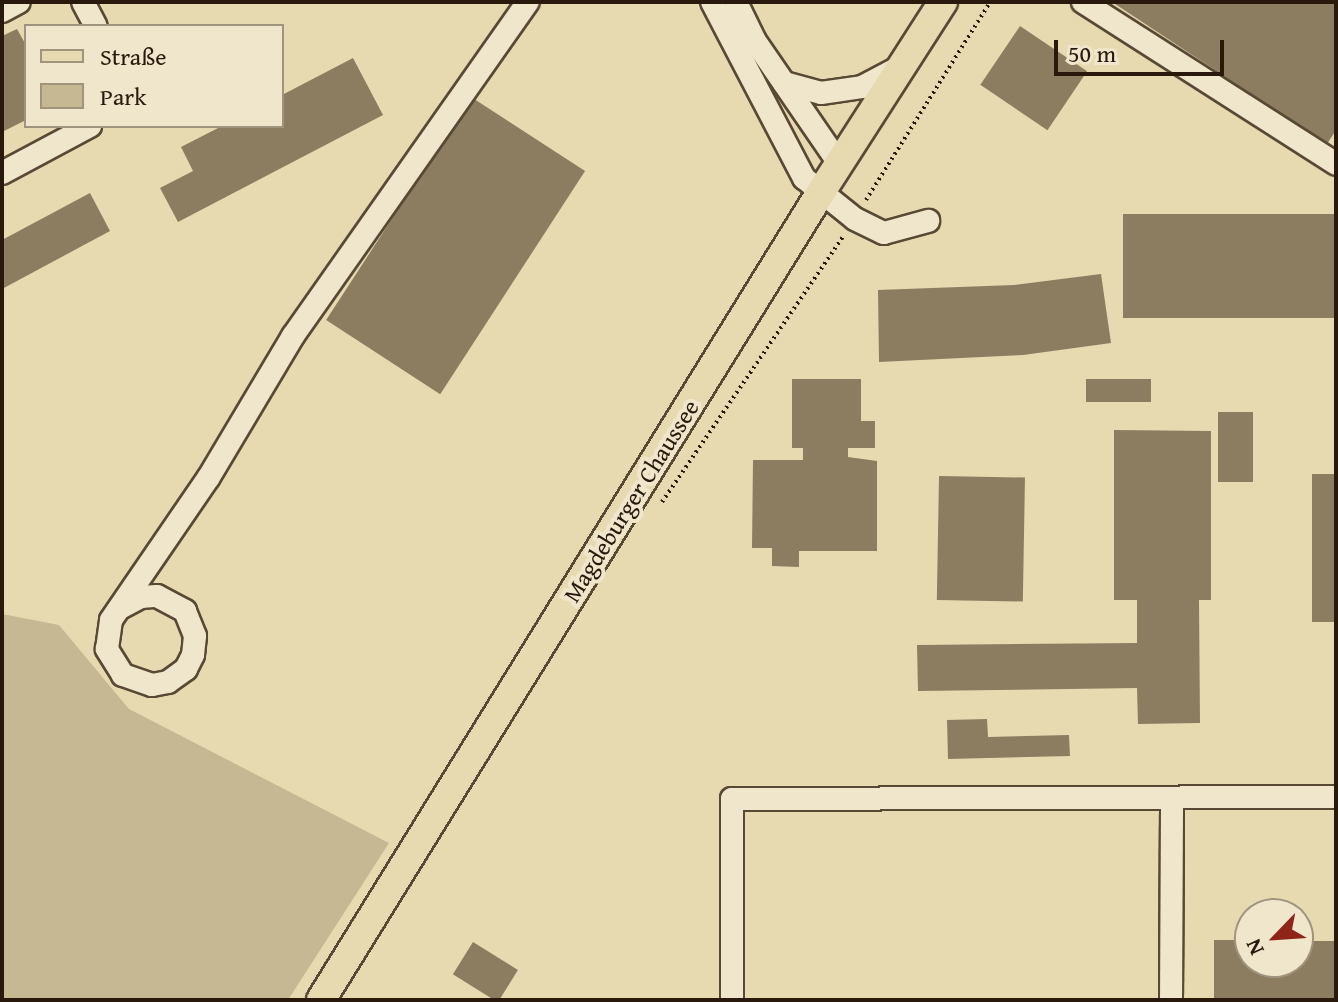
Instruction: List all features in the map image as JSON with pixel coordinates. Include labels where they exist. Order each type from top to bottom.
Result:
[{"type":"main road","name":"Magdeburger Chaussee","points":[[321,1000],[839,163],[943,2]]},
{"type":"street","points":[[2,11],[19,2]]},
{"type":"street","points":[[83,2],[95,24]]},
{"type":"street","points":[[120,608],[141,597],[157,596],[185,611],[195,636],[193,655],[186,669],[168,682],[152,685],[123,675],[113,663],[106,635],[120,608],[209,477],[293,336],[528,2]]},
{"type":"street","points":[[712,2],[804,178],[855,219],[884,233],[928,221]]},
{"type":"street","points":[[736,2],[755,41],[839,163]]},
{"type":"street","points":[[1083,2],[1336,164]]},
{"type":"street","points":[[784,83],[821,93],[862,87],[902,66]]},
{"type":"street","points":[[2,173],[86,128]]},
{"type":"street","points":[[732,1000],[732,799],[1336,797]]},
{"type":"street","points":[[1171,1000],[1172,798]]},
{"type":"path","points":[[661,502],[855,219],[990,2]]},
{"type":"green space","points":[[2,614],[59,625],[129,709],[389,843],[288,1000],[2,1000]]},
{"type":"building","points":[[1112,2],[1336,2],[1336,130],[1327,144]]},
{"type":"building","points":[[1020,26],[1087,71],[1047,130],[980,85]]},
{"type":"building","points":[[17,29],[24,41],[24,121],[2,132],[2,36]]},
{"type":"building","points":[[353,58],[383,115],[178,222],[160,188],[193,171],[181,147],[218,128],[284,128],[284,94]]},
{"type":"building","points":[[471,97],[585,171],[440,394],[326,320]]},
{"type":"building","points":[[90,193],[110,231],[2,289],[2,240]]},
{"type":"building","points":[[1123,214],[1336,214],[1336,318],[1123,318]]},
{"type":"building","points":[[1101,274],[1111,343],[1023,355],[879,362],[878,290],[1014,285]]},
{"type":"building","points":[[792,379],[861,379],[861,421],[875,421],[875,448],[848,448],[848,457],[877,461],[877,551],[799,551],[799,567],[772,566],[772,548],[752,548],[753,460],[803,460],[803,448],[792,448]]},
{"type":"building","points":[[1086,379],[1151,379],[1151,402],[1086,402]]},
{"type":"building","points":[[1218,412],[1253,412],[1253,482],[1218,482]]},
{"type":"building","points":[[1114,430],[1211,431],[1211,600],[1199,600],[1200,723],[1138,724],[1137,688],[918,691],[917,645],[1137,643],[1137,600],[1114,600]]},
{"type":"building","points":[[1312,474],[1336,474],[1336,622],[1312,622]]},
{"type":"building","points":[[939,476],[1025,478],[1023,601],[937,600]]},
{"type":"building","points":[[987,719],[988,737],[1069,735],[1070,756],[948,759],[947,720]]},
{"type":"building","points":[[1214,940],[1234,940],[1234,978],[1314,978],[1314,941],[1336,941],[1336,1000],[1214,1000]]},
{"type":"building","points":[[473,942],[518,970],[499,1000],[494,1000],[453,974]]}]
